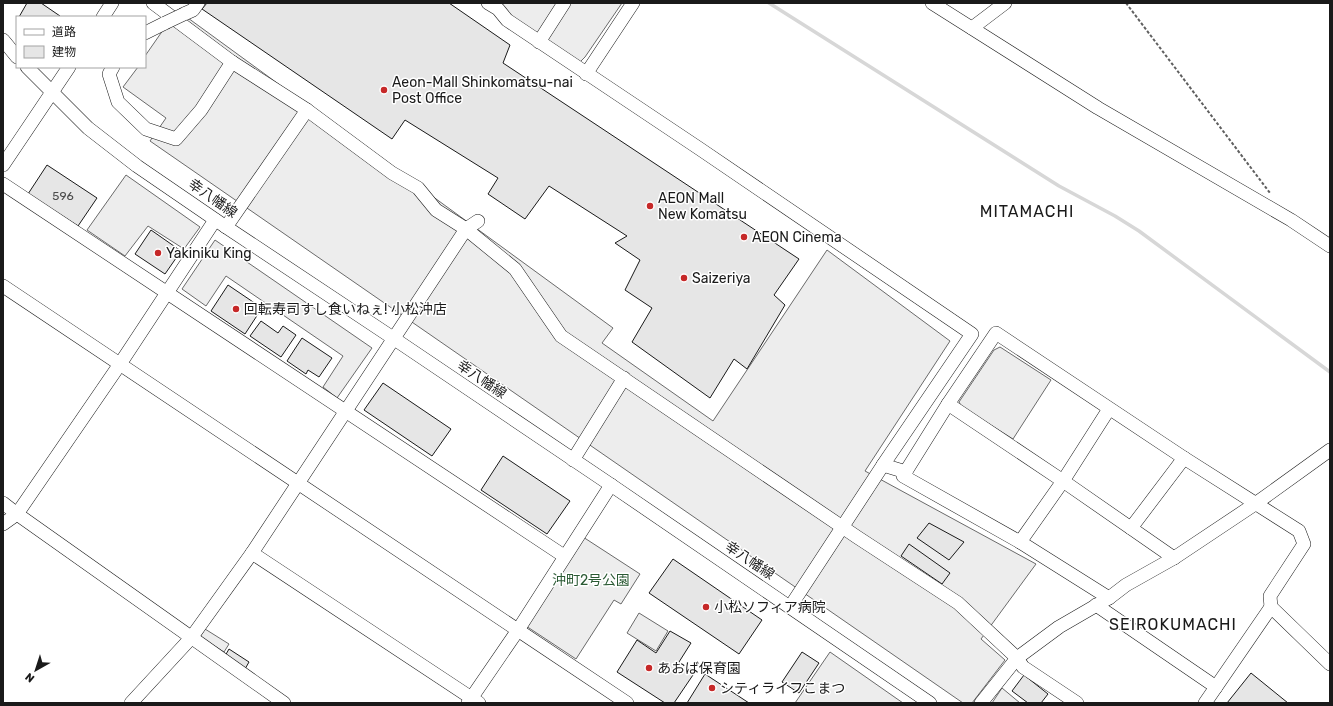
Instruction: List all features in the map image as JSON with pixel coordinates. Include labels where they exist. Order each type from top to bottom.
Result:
[{"type":"street","points":[[104,16],[112,3]]},
{"type":"street","points":[[154,3],[232,62],[307,110],[392,173],[418,188],[436,210],[466,229],[515,270],[561,336],[958,603],[1017,658],[1023,667],[1078,703]]},
{"type":"street","points":[[146,33],[193,10],[198,3]]},
{"type":"street","points":[[488,3],[498,9],[507,20],[539,42],[700,149],[972,334],[883,465],[790,607]]},
{"type":"street","points":[[539,42],[564,3]]},
{"type":"street","points":[[586,74],[633,3]]},
{"type":"street","points":[[932,3],[1098,108],[1291,220],[1330,246]]},
{"type":"street","points":[[972,28],[1005,3]]},
{"type":"street","points":[[3,40],[16,56]]},
{"type":"street","points":[[112,68],[109,74],[118,102],[146,128],[176,139],[201,110],[232,62]]},
{"type":"street","name":"幸八幡線","points":[[28,68],[94,132],[137,166],[226,228],[393,338],[611,485],[930,703]]},
{"type":"street","points":[[3,165],[68,68]]},
{"type":"street","points":[[226,228],[307,110]]},
{"type":"street","points":[[3,184],[344,412],[564,556]]},
{"type":"street","points":[[3,524],[17,514],[120,364],[215,220]]},
{"type":"street","points":[[131,703],[191,638],[252,553],[466,229],[478,221]]},
{"type":"street","points":[[3,286],[627,703]]},
{"type":"street","points":[[1109,598],[1020,542],[903,476],[948,404],[996,333],[1109,409],[1299,531],[1304,544],[1270,596],[1271,607],[1205,703]]},
{"type":"street","points":[[573,460],[624,378]]},
{"type":"street","points":[[948,404],[1174,558]]},
{"type":"street","points":[[1020,542],[1063,481],[1109,409]]},
{"type":"street","points":[[982,703],[1017,658],[1059,627],[1109,598],[1126,585],[1174,558],[1329,453]]},
{"type":"street","points":[[1131,528],[1184,458]]},
{"type":"street","points":[[883,465],[906,472]]},
{"type":"street","points":[[252,553],[473,701],[564,556],[611,485]]},
{"type":"street","points":[[3,503],[283,703]]},
{"type":"street","points":[[1096,606],[1216,687]]},
{"type":"street","points":[[1271,607],[1330,664]]},
{"type":"path","points":[[1126,3],[1272,195]]},
{"type":"shaded area","points":[[490,3],[622,3],[585,57],[578,64]]},
{"type":"shaded area","points":[[177,10],[613,328],[602,343],[713,421],[827,250],[950,341],[865,471],[1036,564],[981,639],[1005,660],[972,703],[963,703],[150,141],[166,118],[123,87],[137,68],[146,68],[146,55]]},
{"type":"shaded area","points":[[126,175],[200,227],[184,249],[148,226],[125,256],[87,230]]},
{"type":"shaded area","points":[[215,240],[372,348],[337,398],[323,387],[343,356],[226,276],[206,306],[182,289]]},
{"type":"shaded area","points":[[1000,347],[1051,380],[1013,439],[962,407],[959,402],[994,350]]},
{"type":"shaded area","name":"沖町2号公園","points":[[583,537],[640,574],[621,604],[614,600],[576,659],[526,626]]},
{"type":"shaded area","points":[[639,613],[668,631],[656,651],[627,633]]},
{"type":"shaded area","points":[[205,629],[229,644],[224,652],[200,637]]},
{"type":"shaded area","points":[[830,652],[903,703],[795,703]]},
{"type":"shaded area","points":[[1002,688],[1020,703],[992,703]]},
{"type":"building","points":[[27,3],[41,3],[60,16],[20,16]]},
{"type":"building","name":"AEON Mall New Komatsu","points":[[207,3],[449,3],[510,45],[503,63],[799,259],[774,295],[785,305],[747,369],[734,359],[710,398],[632,342],[652,308],[625,290],[640,260],[615,243],[627,236],[549,186],[525,219],[488,194],[498,178],[405,120],[392,139],[202,9]]},
{"type":"building","points":[[47,165],[97,198],[78,226],[28,194]]},
{"type":"building","name":"Yakiniku King","points":[[151,230],[181,251],[165,274],[135,254]]},
{"type":"building","name":"回転寿司すし食いねぇ! 小松沖店","points":[[228,285],[262,308],[245,334],[211,311]]},
{"type":"building","points":[[261,321],[278,333],[283,326],[296,335],[281,357],[250,336]]},
{"type":"building","points":[[302,338],[332,358],[319,377],[308,370],[306,374],[287,361]]},
{"type":"building","points":[[383,383],[451,429],[432,456],[364,410]]},
{"type":"building","points":[[503,456],[570,501],[547,534],[481,490]]},
{"type":"building","points":[[929,523],[964,542],[949,560],[917,538]]},
{"type":"building","points":[[909,544],[950,573],[942,584],[901,556]]},
{"type":"building","name":"小松ソフィア病院","points":[[673,559],[762,620],[739,654],[649,593]]},
{"type":"building","name":"あおば保育園","points":[[670,631],[691,643],[679,662],[695,672],[674,703],[665,703],[617,672],[637,640],[656,653]]},
{"type":"building","points":[[229,649],[249,662],[245,669],[225,656]]},
{"type":"building","points":[[802,652],[819,663],[799,693],[782,682]]},
{"type":"building","points":[[1251,673],[1288,703],[1227,703]]},
{"type":"building","name":"シティライフこまつ","points":[[705,674],[749,703],[687,703]]},
{"type":"building","points":[[1024,675],[1048,694],[1041,703],[1028,703],[1012,691]]},
{"type":"waterway","points":[[769,3],[1059,186],[1115,216],[1139,231],[1330,372]]},
{"type":"place","name":"Aeon-Mall Shinkomatsu-nai Post Office","points":[[384,90]]},
{"type":"place","name":"AEON Mall New Komatsu","points":[[650,206]]},
{"type":"place","name":"AEON Cinema","points":[[744,237]]},
{"type":"place","name":"Yakiniku King","points":[[158,253]]},
{"type":"place","name":"Saizeriya","points":[[684,278]]},
{"type":"place","name":"回転寿司すし食いねぇ! 小松沖店","points":[[236,309]]},
{"type":"place","name":"小松ソフィア病院","points":[[706,607]]},
{"type":"place","name":"あおば保育園","points":[[649,668]]},
{"type":"place","name":"シティライフこまつ","points":[[712,688]]},
{"type":"district","name":"MITAMACHI","points":[[1027,211]]},
{"type":"district","name":"SEIROKUMACHI","points":[[1173,624]]}]
